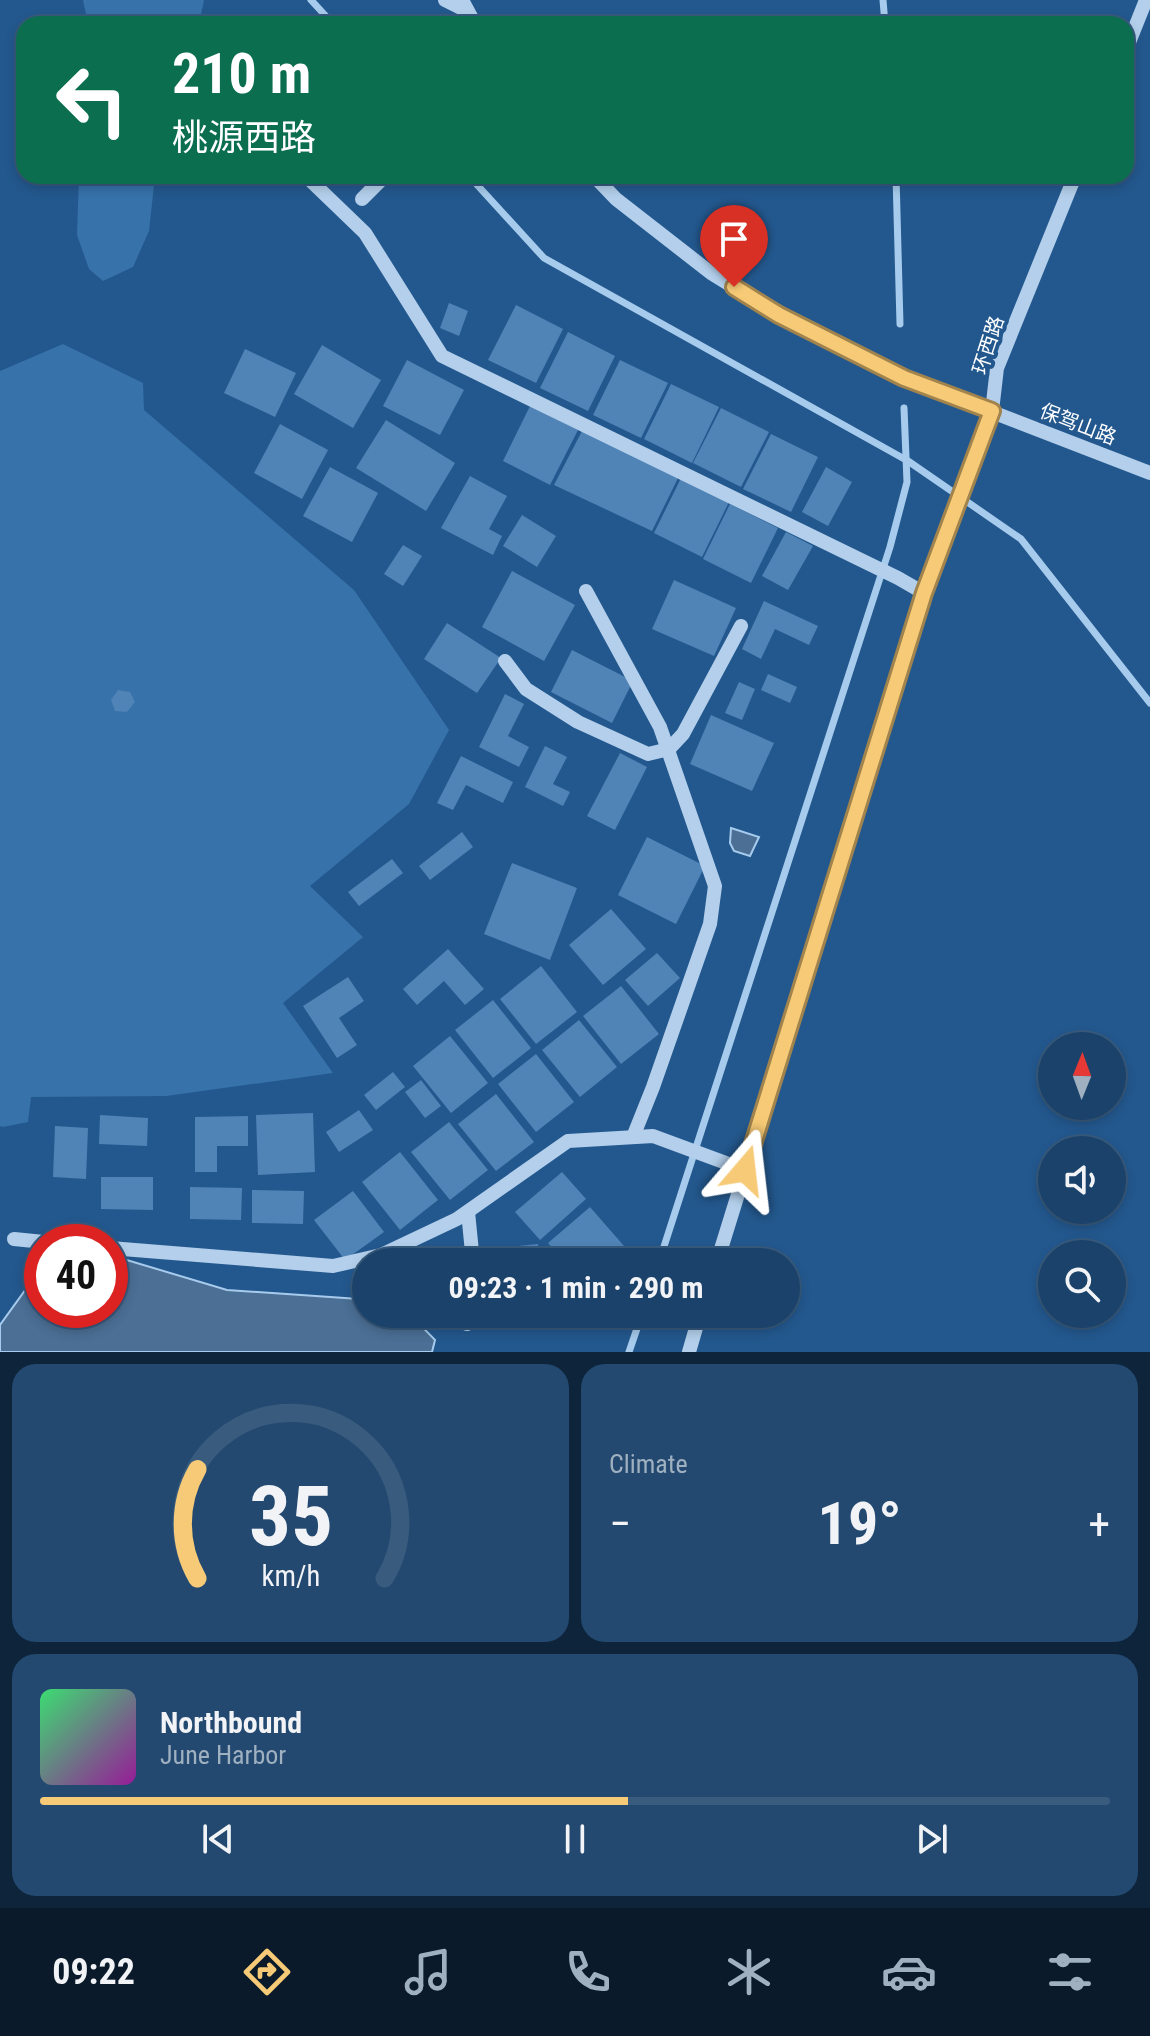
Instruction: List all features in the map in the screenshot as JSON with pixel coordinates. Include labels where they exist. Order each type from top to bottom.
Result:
[{"type":"street","points":[[445,0],[468,12]]},
{"type":"street","points":[[1134,30],[1146,0]]},
{"type":"street","points":[[314,184],[365,233],[442,356],[924,593]]},
{"type":"street","points":[[362,199],[377,184]]},
{"type":"street","name":"保驾山路","points":[[602,184],[616,199],[711,273],[779,315],[904,378],[1150,473]]},
{"type":"street","name":"环西路","points":[[721,1248],[924,593],[992,411],[997,368],[1072,184]]},
{"type":"street","points":[[586,591],[660,727],[715,886],[710,924],[633,1137]]},
{"type":"street","points":[[505,661],[526,689],[578,722],[648,754],[669,749],[683,734],[741,626]]},
{"type":"street","points":[[128,1249],[333,1266],[381,1255],[468,1212],[568,1141],[653,1136],[745,1170]]},
{"type":"street","points":[[468,1212],[472,1248]]},
{"type":"street","points":[[14,1239],[24,1240]]},
{"type":"street","points":[[689,1352],[696,1328]]},
{"type":"shaded area","points":[[83,0],[204,0],[201,16],[86,16]]},
{"type":"shaded area","points":[[79,184],[154,184],[149,231],[133,267],[103,281],[89,269],[77,235]]},
{"type":"shaded area","points":[[63,344],[143,383],[144,410],[354,590],[449,730],[409,804],[310,886],[363,937],[283,1003],[333,1073],[166,1096],[31,1097],[28,1122],[3,1127],[0,1126],[0,371]]},
{"type":"shaded area","points":[[731,828],[759,837],[750,856],[734,851],[730,843]]},
{"type":"shaded area","points":[[128,1260],[227,1290],[352,1299],[352,1328],[423,1328],[435,1340],[432,1352],[0,1352],[0,1325],[24,1292],[24,1328],[128,1328]]},
{"type":"building","points":[[449,303],[468,311],[459,336],[440,328]]},
{"type":"building","points":[[516,305],[563,329],[536,383],[488,360]]},
{"type":"building","points":[[568,332],[615,356],[588,411],[540,388]]},
{"type":"building","points":[[322,345],[381,380],[353,428],[294,394]]},
{"type":"building","points":[[245,349],[296,373],[275,417],[224,393]]},
{"type":"building","points":[[407,360],[464,390],[440,435],[383,406]]},
{"type":"building","points":[[620,360],[668,383],[641,438],[593,415]]},
{"type":"building","points":[[671,384],[719,407],[692,463],[644,439]]},
{"type":"building","points":[[530,406],[578,430],[550,485],[503,461]]},
{"type":"building","points":[[721,408],[769,432],[741,487],[693,463]]},
{"type":"building","points":[[386,420],[455,463],[426,511],[356,468]]},
{"type":"building","points":[[280,424],[328,450],[302,499],[254,473]]},
{"type":"building","points":[[582,431],[679,476],[652,531],[554,485]]},
{"type":"building","points":[[771,434],[818,457],[791,512],[743,489]]},
{"type":"building","points":[[330,467],[378,493],[352,542],[303,516]]},
{"type":"building","points":[[826,467],[852,482],[828,526],[802,512]]},
{"type":"building","points":[[470,476],[507,496],[489,529],[502,536],[493,555],[441,528]]},
{"type":"building","points":[[681,478],[729,502],[702,557],[654,533]]},
{"type":"building","points":[[730,504],[778,528],[751,583],[703,559]]},
{"type":"building","points":[[522,515],[556,536],[537,567],[503,546]]},
{"type":"building","points":[[786,532],[813,546],[788,590],[762,576]]},
{"type":"building","points":[[403,545],[422,556],[403,586],[384,574]]},
{"type":"building","points":[[512,571],[575,605],[544,661],[482,627]]},
{"type":"building","points":[[674,580],[736,608],[714,656],[652,629]]},
{"type":"building","points":[[764,601],[818,626],[809,645],[775,629],[761,659],[742,649]]},
{"type":"building","points":[[447,623],[501,658],[477,693],[424,659]]},
{"type":"building","points":[[572,650],[633,681],[612,723],[551,692]]},
{"type":"building","points":[[768,674],[797,687],[790,703],[761,690]]},
{"type":"building","points":[[739,682],[755,689],[742,720],[725,713]]},
{"type":"building","points":[[118,690],[130,692],[135,702],[127,712],[115,711],[111,700]]},
{"type":"building","points":[[505,694],[524,704],[508,736],[529,747],[519,767],[479,747]]},
{"type":"building","points":[[711,715],[774,743],[752,791],[690,764]]},
{"type":"building","points":[[545,746],[567,757],[553,784],[570,792],[563,806],[525,787]]},
{"type":"building","points":[[620,753],[647,767],[615,830],[587,816]]},
{"type":"building","points":[[461,756],[513,782],[503,803],[466,785],[453,810],[437,803]]},
{"type":"building","points":[[462,832],[473,847],[430,880],[419,866]]},
{"type":"building","points":[[647,837],[705,866],[676,924],[618,895]]},
{"type":"building","points":[[392,859],[403,873],[359,906],[348,892]]},
{"type":"building","points":[[512,863],[577,888],[550,960],[484,934]]},
{"type":"building","points":[[611,909],[646,949],[603,985],[569,945]]},
{"type":"building","points":[[448,949],[484,989],[465,1005],[444,981],[417,1005],[403,989]]},
{"type":"building","points":[[657,953],[680,978],[648,1006],[625,980]]},
{"type":"building","points":[[541,966],[577,1012],[536,1044],[500,999]]},
{"type":"building","points":[[348,977],[364,1001],[339,1018],[357,1045],[337,1058],[303,1006]]},
{"type":"building","points":[[621,986],[659,1034],[621,1064],[583,1016]]},
{"type":"building","points":[[493,1000],[531,1048],[493,1078],[455,1030]]},
{"type":"building","points":[[579,1020],[617,1067],[580,1097],[542,1050]]},
{"type":"building","points":[[450,1036],[488,1083],[451,1113],[413,1066]]},
{"type":"building","points":[[536,1054],[574,1102],[536,1132],[498,1084]]},
{"type":"building","points":[[393,1072],[405,1087],[376,1110],[364,1095]]},
{"type":"building","points":[[421,1080],[441,1106],[425,1118],[405,1092]]},
{"type":"building","points":[[496,1094],[534,1142],[496,1171],[458,1124]]},
{"type":"building","points":[[359,1110],[373,1130],[339,1152],[326,1132]]},
{"type":"building","points":[[313,1113],[315,1172],[258,1175],[256,1115]]},
{"type":"building","points":[[100,1115],[148,1118],[147,1146],[99,1144]]},
{"type":"building","points":[[248,1116],[248,1146],[217,1146],[217,1172],[195,1172],[195,1117]]},
{"type":"building","points":[[449,1122],[488,1170],[450,1200],[411,1152]]},
{"type":"building","points":[[55,1126],[88,1128],[86,1179],[53,1177]]},
{"type":"building","points":[[400,1152],[438,1200],[400,1230],[362,1182]]},
{"type":"building","points":[[562,1172],[586,1199],[540,1240],[515,1212]]},
{"type":"building","points":[[101,1177],[153,1177],[153,1210],[101,1209]]},
{"type":"building","points":[[190,1187],[242,1188],[241,1220],[190,1219]]},
{"type":"building","points":[[252,1190],[304,1191],[303,1224],[252,1223]]},
{"type":"building","points":[[353,1191],[384,1232],[362,1248],[352,1248],[352,1255],[345,1260],[314,1220]]},
{"type":"building","points":[[590,1207],[626,1248],[552,1248],[548,1243]]},
{"type":"building","points":[[538,1244],[538,1248],[496,1248]]},
{"type":"waterway","points":[[311,0],[326,16]]},
{"type":"waterway","points":[[883,0],[884,16]]},
{"type":"waterway","points":[[476,184],[544,258],[908,461],[1021,539],[1150,703]]},
{"type":"waterway","points":[[896,184],[900,324]]},
{"type":"waterway","points":[[664,1248],[890,547],[907,482],[904,408]]},
{"type":"waterway","points":[[629,1352],[637,1328]]},
{"type":"route","points":[[734,287],[779,315],[904,378],[992,411],[924,593],[745,1170]]}]
